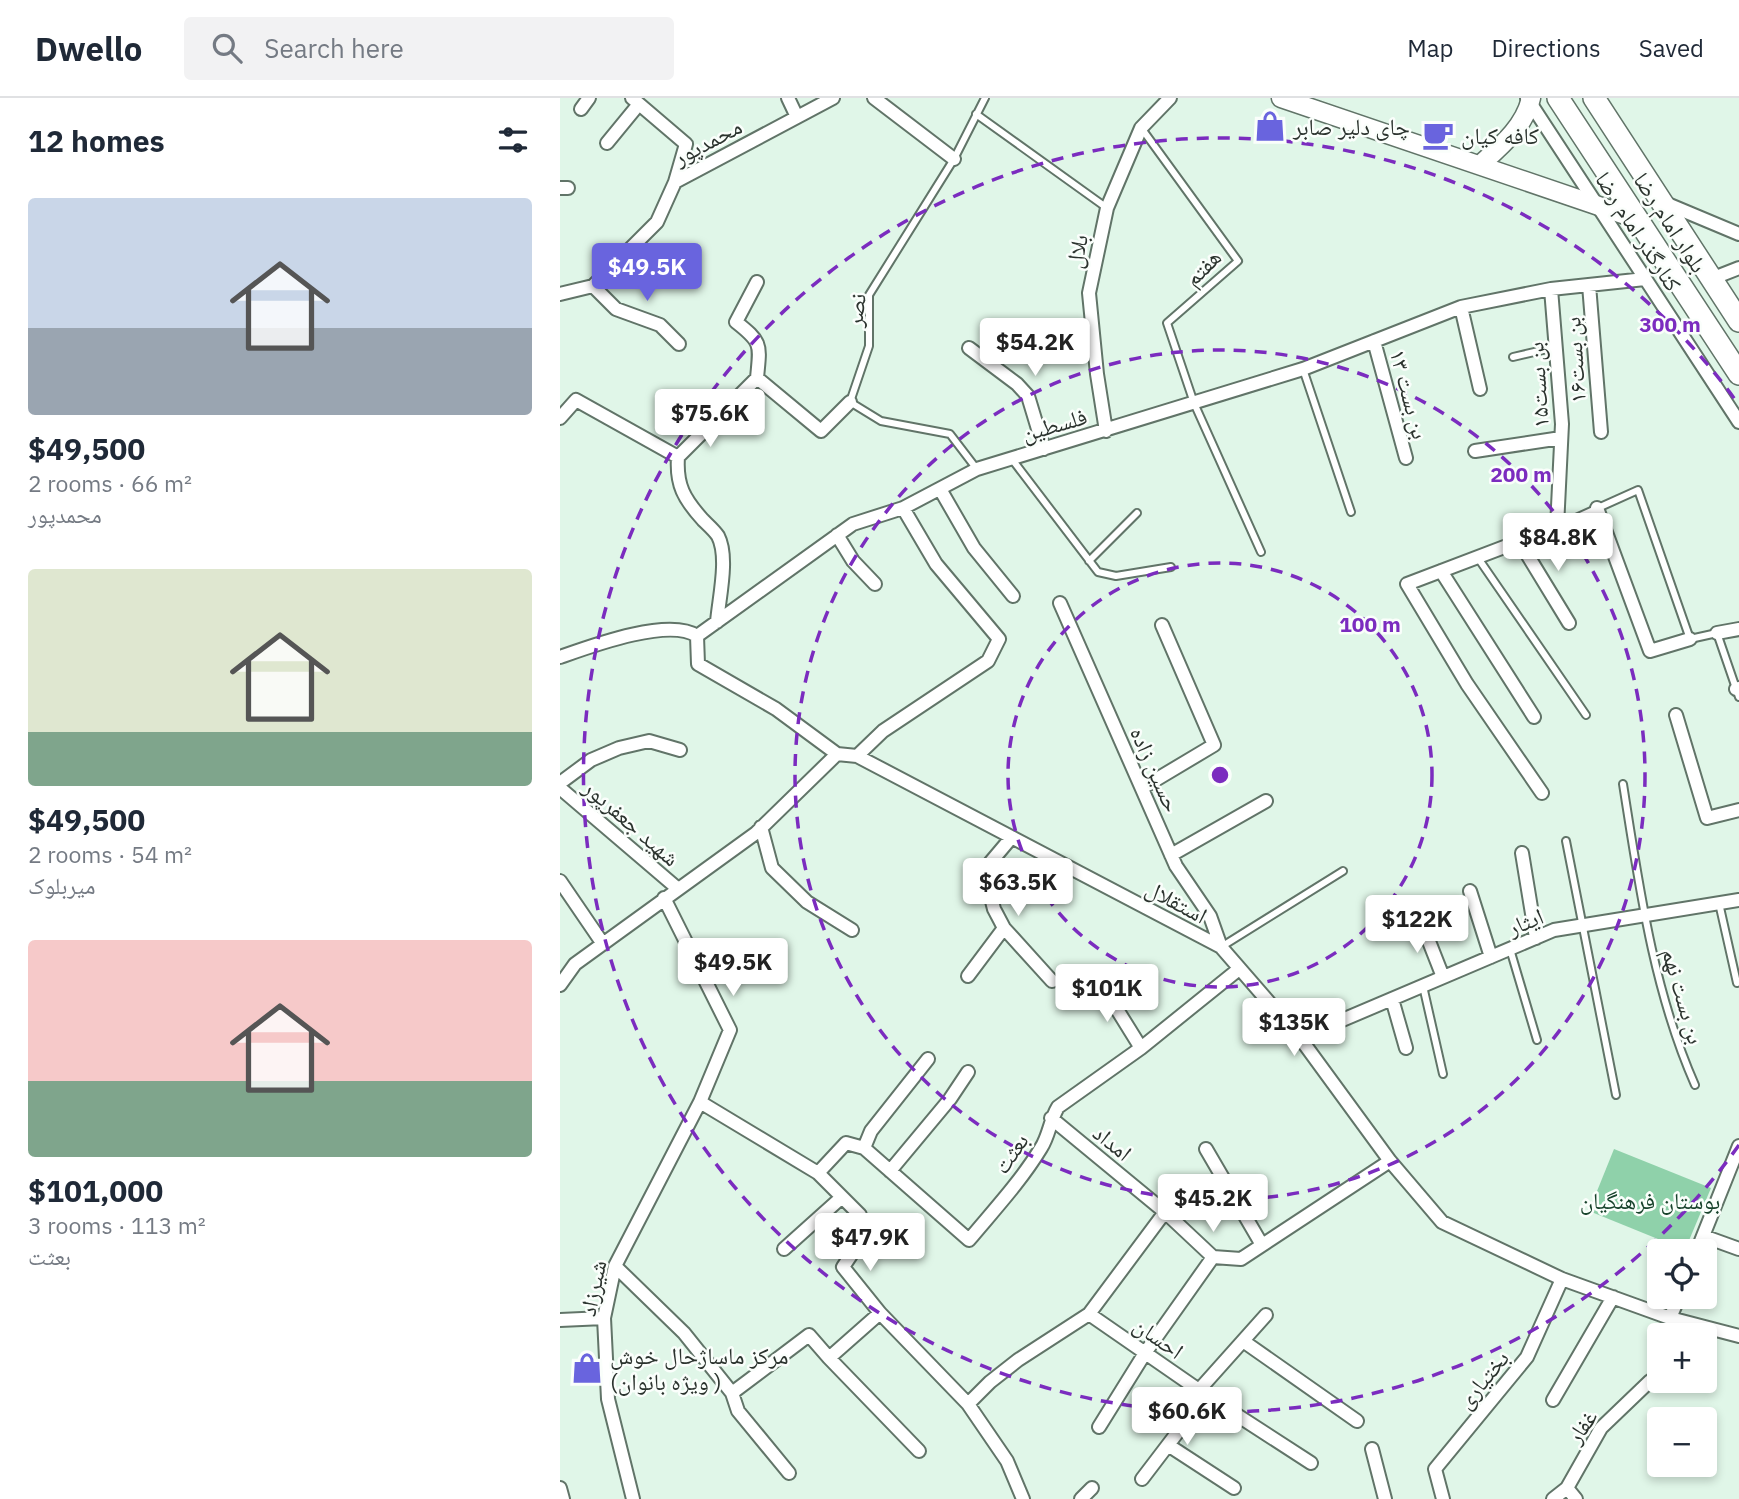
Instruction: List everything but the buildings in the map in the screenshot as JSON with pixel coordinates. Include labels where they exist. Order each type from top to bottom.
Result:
[{"type":"highway","name":"بلوار امام رضا","points":[[1558,98],[1739,374]]},
{"type":"highway","name":"بلوار امام رضا","points":[[1594,98],[1739,321]]},
{"type":"main road","points":[[1281,98],[1637,219]]},
{"type":"main road","points":[[1481,164],[1506,142],[1529,100]]},
{"type":"street","points":[[788,98],[797,117]]},
{"type":"street","name":"محمدپور","points":[[593,286],[657,222],[675,181],[833,98]]},
{"type":"street","points":[[874,98],[954,159]]},
{"type":"street","name":"بلال","points":[[1106,430],[1089,293],[1107,208],[1141,128],[1170,98]]},
{"type":"street","name":"کنارگذر امام رضا","points":[[1529,100],[1739,422]]},
{"type":"street","points":[[607,143],[635,101],[686,144],[675,181]]},
{"type":"street","points":[[1662,201],[1739,234]]},
{"type":"street","points":[[1711,279],[1739,268]]},
{"type":"street","name":"فلسطین","points":[[696,636],[853,524],[903,508],[977,469],[1303,369],[1461,307],[1551,289],[1645,279]]},
{"type":"street","points":[[717,622],[723,554],[717,535],[682,493],[677,473],[678,457],[757,378],[759,345],[755,337],[736,322],[757,282]]},
{"type":"street","name":"بن بست۱۶","points":[[1590,285],[1601,432]]},
{"type":"street","points":[[560,294],[593,286],[616,309],[660,325],[680,344]]},
{"type":"street","name":"بن بست۱۵","points":[[1551,289],[1562,438],[1557,527]]},
{"type":"street","points":[[1461,307],[1480,389]]},
{"type":"street","name":"بن بست ۱۳","points":[[1374,341],[1406,458]]},
{"type":"street","points":[[969,348],[1017,384],[1028,396],[1044,449]]},
{"type":"street","points":[[757,378],[821,431],[850,402]]},
{"type":"street","points":[[560,418],[576,400],[678,457]]},
{"type":"street","points":[[1475,451],[1562,438]]},
{"type":"street","points":[[940,489],[975,548],[1013,596]]},
{"type":"street","points":[[857,756],[883,731],[988,661],[999,639],[936,564],[903,508]]},
{"type":"street","points":[[1597,508],[1650,651],[1690,639]]},
{"type":"street","points":[[1542,793],[1467,684],[1407,584],[1557,527]]},
{"type":"street","points":[[837,535],[853,561],[875,584]]},
{"type":"street","points":[[1519,541],[1569,623]]},
{"type":"street","points":[[1441,571],[1534,717]]},
{"type":"street","name":"حسین زاده","points":[[1060,603],[1176,866],[1210,916],[1221,947]]},
{"type":"street","points":[[1142,788],[1214,745],[1162,625]]},
{"type":"street","points":[[1717,633],[1739,629]]},
{"type":"street","points":[[560,657],[631,633],[688,630],[696,636],[698,664],[776,709],[838,754],[761,827],[575,964],[560,985]]},
{"type":"street","points":[[1676,715],[1707,818],[1739,810]]},
{"type":"street","points":[[560,785],[591,760],[619,748],[649,741],[680,750]]},
{"type":"street","name":"استقلال","points":[[838,754],[857,756],[1221,947],[1300,1038],[1390,1161],[1442,1222],[1562,1279],[1670,1318],[1739,1335]]},
{"type":"street","name":"شهید جعفرپور","points":[[560,785],[677,888]]},
{"type":"street","points":[[1171,855],[1266,801]]},
{"type":"street","points":[[761,827],[772,868],[807,902],[852,930]]},
{"type":"street","points":[[1011,838],[984,870],[994,909],[1004,928],[1052,981]]},
{"type":"street","points":[[1522,853],[1536,938]]},
{"type":"street","points":[[560,881],[603,944]]},
{"type":"street","points":[[1470,891],[1491,957]]},
{"type":"street","name":"شیرزاد","points":[[633,1499],[608,1399],[604,1318],[615,1266],[700,1102],[730,1030],[664,898]]},
{"type":"street","name":"ایثار","points":[[1300,1038],[1555,930],[1739,900]]},
{"type":"street","points":[[1421,921],[1443,977]]},
{"type":"street","points":[[968,976],[1004,928]]},
{"type":"street","name":"بعثت","points":[[864,1148],[969,1240],[1012,1189],[1043,1146],[1051,1118],[1058,1107],[1141,1048],[1239,969]]},
{"type":"street","points":[[1100,982],[1141,1048]]},
{"type":"street","points":[[1392,999],[1406,1048]]},
{"type":"street","points":[[818,1173],[846,1143],[864,1148],[871,1131],[928,1059]]},
{"type":"street","points":[[890,1171],[950,1099],[968,1072]]},
{"type":"street","points":[[700,1102],[818,1173],[860,1215],[863,1237],[843,1267],[880,1312],[968,1404],[1007,1461],[1023,1499]]},
{"type":"street","name":"امداد","points":[[1051,1118],[1165,1212],[1213,1257]]},
{"type":"street","points":[[1702,1239],[1739,1146]]},
{"type":"street","points":[[1206,1149],[1262,1245]]},
{"type":"street","points":[[1099,1427],[1145,1353],[1213,1257],[1241,1259],[1390,1161]]},
{"type":"street","points":[[784,1249],[842,1197]]},
{"type":"street","points":[[968,1404],[1018,1360],[1089,1314],[1165,1212]]},
{"type":"street","points":[[1703,1236],[1739,1249]]},
{"type":"street","points":[[615,1266],[684,1333],[732,1393],[738,1411],[789,1473]]},
{"type":"street","name":"بختیاری","points":[[1443,1499],[1435,1469],[1527,1357],[1562,1279]]},
{"type":"street","points":[[1553,1400],[1612,1297]]},
{"type":"street","points":[[1670,1318],[1674,1309]]},
{"type":"street","points":[[829,1358],[880,1312]]},
{"type":"street","name":"احسان","points":[[1089,1314],[1311,1463]]},
{"type":"street","points":[[1142,1479],[1168,1445],[1202,1392],[1266,1315]]},
{"type":"street","points":[[560,1320],[604,1318]]},
{"type":"street","points":[[732,1393],[809,1335],[919,1451]]},
{"type":"street","points":[[1242,1341],[1357,1422]]},
{"type":"street","name":"غفار","points":[[1553,1499],[1567,1488],[1601,1428],[1647,1384]]},
{"type":"street","points":[[1168,1445],[1234,1488]]},
{"type":"street","points":[[1372,1449],[1385,1499]]},
{"type":"street","points":[[560,1488],[563,1499]]},
{"type":"street","points":[[1567,1488],[1576,1499]]},
{"type":"street","points":[[1081,1499],[1091,1489]]},
{"type":"lane","name":"نصر","points":[[850,402],[869,346],[869,295],[954,159],[985,98]]},
{"type":"lane","points":[[976,114],[1107,208]]},
{"type":"lane","name":"هفتم","points":[[1141,128],[1238,261],[1167,323],[1194,403]]},
{"type":"lane","points":[[1513,357],[1556,347]]},
{"type":"lane","points":[[1303,369],[1351,512]]},
{"type":"lane","points":[[850,402],[881,421],[950,435],[977,469]]},
{"type":"lane","points":[[1194,403],[1261,552]]},
{"type":"lane","points":[[1011,458],[1098,572],[1115,576],[1171,567]]},
{"type":"lane","points":[[1557,527],[1638,490],[1690,639],[1717,633],[1738,691]]},
{"type":"lane","points":[[1089,561],[1137,513]]},
{"type":"lane","points":[[1478,557],[1586,715]]},
{"type":"lane","name":"بن بست نهم","points":[[1623,784],[1643,916],[1681,1049],[1695,1084]]},
{"type":"lane","points":[[1566,841],[1616,1096]]},
{"type":"lane","points":[[1221,947],[1343,871]]},
{"type":"lane","points":[[1719,903],[1737,983]]},
{"type":"lane","points":[[1510,949],[1537,1040]]},
{"type":"lane","points":[[1423,986],[1443,1074]]},
{"type":"green space","name":"بوستان فرهنگیان","points":[[1614,1149],[1711,1188],[1690,1239],[1658,1239],[1589,1211]]},
{"type":"place","name":"چای دلیر صابر","points":[[1270,126]]},
{"type":"place","name":"کافه کیان","points":[[1438,135]]},
{"type":"place","name":"مرکز ماساژحال خوش (ویژه بانوان )","points":[[587,1368]]}]
